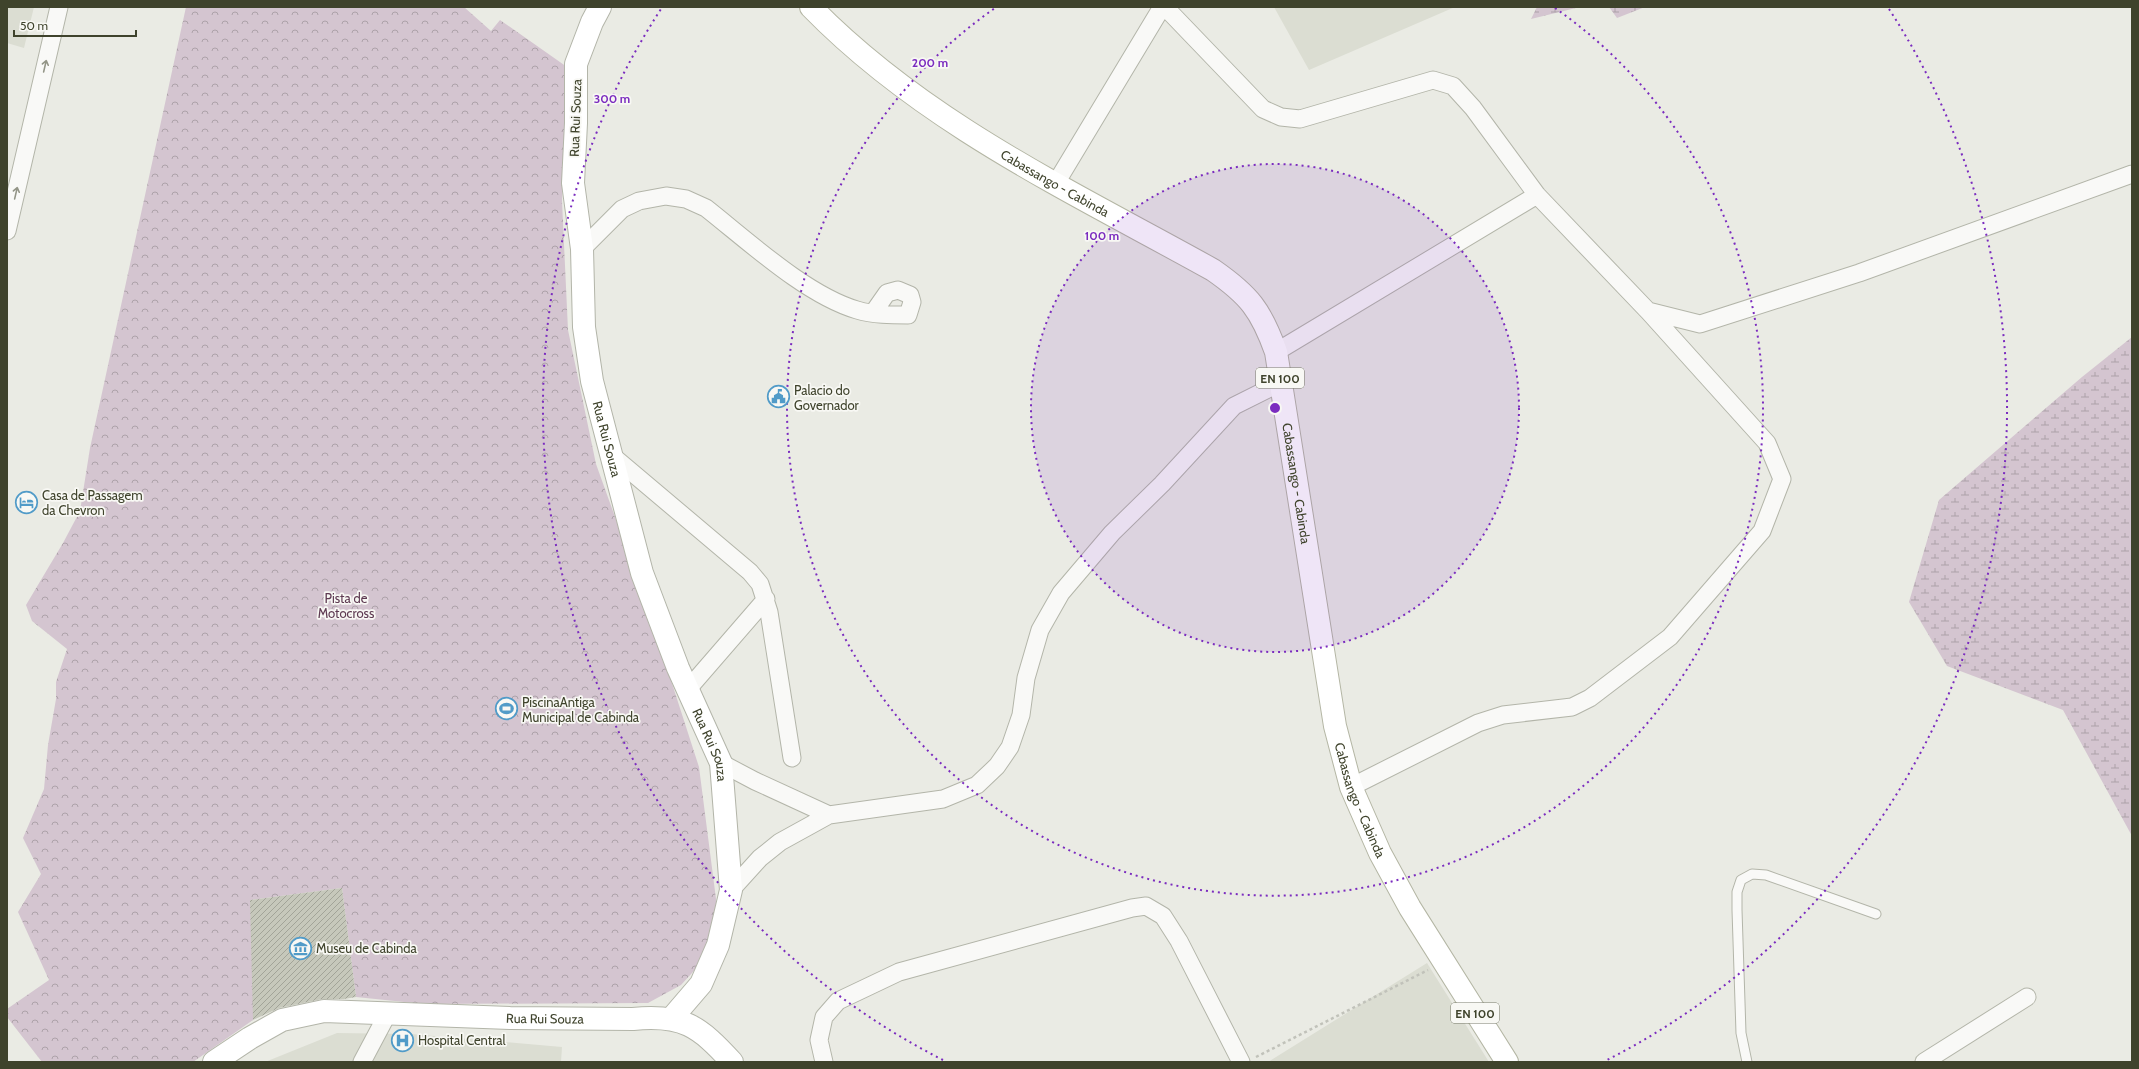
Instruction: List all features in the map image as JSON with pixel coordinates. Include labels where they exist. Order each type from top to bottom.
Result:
[{"type":"main road","name":"Rua Rui Souza","points":[[214,1062],[282,1020],[324,1011],[510,1018],[633,1019],[652,1017],[670,1019],[689,999],[704,978],[718,945],[731,890],[721,763],[688,689],[642,573],[609,453],[592,381],[584,327],[582,249],[573,183],[576,123],[576,64],[592,22],[600,7]]},
{"type":"main road","name":"Cabassango - Cabinda","points":[[811,7],[867,60],[918,100],[1056,183],[1213,270],[1237,287],[1254,306],[1266,325],[1276,352],[1335,726],[1351,787],[1380,853],[1410,908],[1443,963],[1507,1062]]},
{"type":"main road","points":[[670,1019],[691,1024],[704,1034],[732,1062]]},
{"type":"street","points":[[7,231],[59,7]]},
{"type":"street","points":[[1056,183],[1163,7],[1263,108],[1281,117],[1300,119],[1433,80],[1453,86],[1473,108],[1537,195],[1648,311],[1767,443],[1782,479],[1762,531],[1670,637],[1590,698],[1572,707],[1503,715],[1478,723],[1351,787]]},
{"type":"street","points":[[1648,311],[1700,324],[1859,273],[2132,174]]},
{"type":"street","points":[[1276,352],[1537,195]]},
{"type":"street","points":[[582,249],[622,209],[638,201],[666,196],[686,199],[706,208],[811,289],[856,310],[873,313]]},
{"type":"street","points":[[731,890],[760,858],[780,842],[829,815],[943,799],[977,785],[992,771],[1010,747],[1021,715],[1026,678],[1040,630],[1061,593],[1112,533],[1162,484],[1234,406],[1280,383]]},
{"type":"street","points":[[609,453],[750,572],[760,584],[766,599],[792,758]]},
{"type":"street","points":[[688,689],[766,599]]},
{"type":"street","points":[[721,763],[755,781],[829,815]]},
{"type":"street","points":[[824,1062],[819,1040],[824,1017],[838,1002],[899,972],[1132,908],[1146,906],[1163,916],[1179,941],[1241,1062]]},
{"type":"street","points":[[1924,1062],[2027,997]]},
{"type":"street","points":[[362,1062],[388,1013]]},
{"type":"lane","points":[[1747,1062],[1741,1033],[1737,918],[1737,892],[1742,880],[1752,874],[1766,875],[1876,914]]},
{"type":"path","points":[[1241,1062],[1258,1056],[1443,963]]},
{"type":"shaded area","points":[[7,7],[34,7],[24,48],[7,43]]},
{"type":"shaded area","points":[[1274,7],[1455,7],[1309,70]]},
{"type":"shaded area","points":[[1427,963],[1489,1062],[1268,1062]]},
{"type":"shaded area","name":"Hospital Central","points":[[337,1033],[411,1034],[562,1047],[561,1062],[265,1062]]},
{"type":"green space","name":"Pista de Motocross","points":[[186,7],[464,7],[491,31],[500,20],[567,67],[562,201],[568,330],[596,464],[647,606],[699,767],[716,899],[716,929],[703,961],[681,985],[648,1003],[424,1004],[356,997],[342,888],[251,900],[253,1020],[193,1062],[42,1062],[7,1017],[7,1009],[49,980],[18,912],[41,874],[23,838],[44,789],[48,745],[56,699],[56,682],[67,649],[32,621],[26,605],[80,511],[90,448]]},
{"type":"green space","points":[[1537,7],[1580,7],[1531,19]]},
{"type":"green space","points":[[1609,7],[1645,7],[1617,18]]},
{"type":"green space","points":[[2132,337],[2132,836],[2063,710],[1947,666],[1909,602],[1939,500],[2082,377]]},
{"type":"building","name":"Museu de Cabinda","points":[[342,888],[356,997],[344,999],[322,999],[279,1008],[253,1020],[250,900]]},
{"type":"place","name":"Palacio do Governador","points":[[779,397]]},
{"type":"place","name":"Casa de Passagem da Chevron","points":[[27,502]]},
{"type":"place","name":"PiscinaAntiga Municipal de Cabinda","points":[[507,709]]},
{"type":"place","name":"Museu de Cabinda","points":[[301,948]]},
{"type":"place","name":"Hospital Central","points":[[402,1040]]}]
